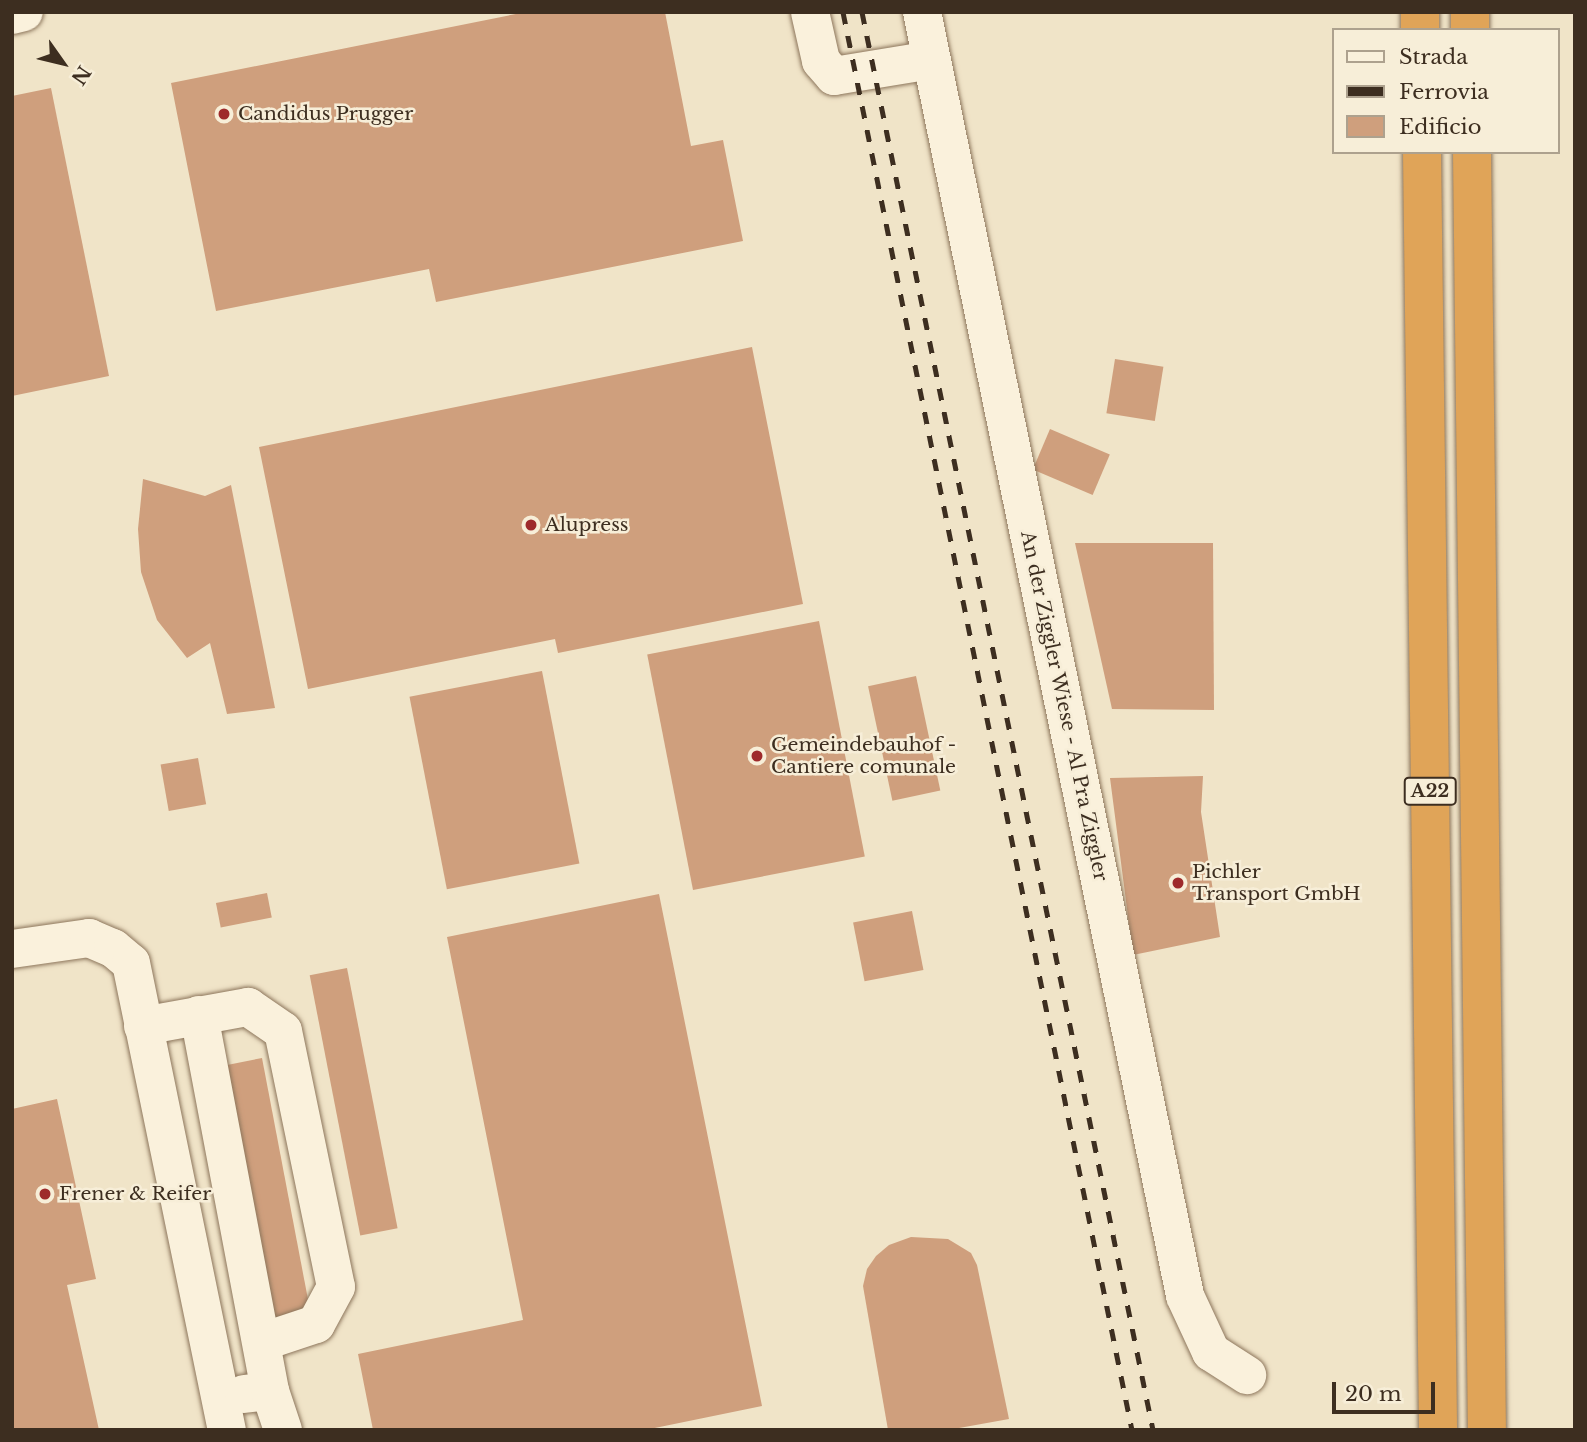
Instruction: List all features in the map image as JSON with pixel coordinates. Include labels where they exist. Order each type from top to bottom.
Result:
[{"type":"highway","name":"A22","points":[[1422,154],[1438,1430]]},
{"type":"highway","name":"A22","points":[[1472,154],[1487,1430]]},
{"type":"street","points":[[12,15],[24,12]]},
{"type":"street","points":[[810,12],[821,61],[834,76],[932,60]]},
{"type":"street","name":"An der Ziggler Wiese - Al Pra Ziggler","points":[[922,12],[1185,1296],[1211,1352],[1247,1375]]},
{"type":"street","points":[[12,949],[89,938],[113,948],[131,963],[224,1414],[270,1391]]},
{"type":"street","points":[[143,1026],[248,1007],[283,1031],[336,1287],[316,1324],[262,1342]]},
{"type":"street","points":[[199,1015],[270,1391],[283,1430]]},
{"type":"building","points":[[526,12],[665,12],[691,146],[723,140],[743,241],[436,302],[429,269],[216,311],[171,83]]},
{"type":"building","points":[[51,88],[109,376],[12,396],[12,96]]},
{"type":"building","name":"Alupress","points":[[752,347],[803,604],[558,653],[555,639],[308,689],[259,447]]},
{"type":"building","points":[[1115,359],[1163,367],[1155,421],[1106,413]]},
{"type":"building","points":[[1050,429],[1110,454],[1093,495],[1033,470]]},
{"type":"building","points":[[143,479],[205,496],[231,485],[275,708],[227,714],[210,643],[187,658],[157,620],[141,572],[138,529]]},
{"type":"building","points":[[1075,543],[1213,543],[1214,710],[1112,709]]},
{"type":"building","name":"Gemeindebauhof - Cantiere comunale","points":[[819,621],[865,857],[693,890],[647,654]]},
{"type":"building","points":[[542,671],[579,863],[447,889],[409,697]]},
{"type":"building","points":[[916,676],[940,790],[892,801],[868,686]]},
{"type":"building","points":[[198,758],[206,804],[169,811],[161,765]]},
{"type":"building","points":[[1203,776],[1201,812],[1220,937],[1133,955],[1110,778]]},
{"type":"building","points":[[267,893],[272,918],[221,927],[216,903]]},
{"type":"building","points":[[659,894],[762,1406],[645,1430],[373,1430],[358,1354],[523,1320],[447,937]]},
{"type":"building","points":[[912,911],[923,970],[865,981],[853,922]]},
{"type":"building","points":[[347,968],[398,1228],[360,1235],[310,975]]},
{"type":"building","points":[[262,1058],[310,1310],[272,1318],[192,1072]]},
{"type":"building","name":"Frener & Reifer","points":[[57,1099],[96,1279],[67,1285],[99,1430],[12,1430],[12,1109]]},
{"type":"building","points":[[911,1237],[948,1239],[971,1253],[977,1265],[1009,1419],[948,1430],[888,1430],[863,1286],[867,1269],[876,1256],[889,1245]]},
{"type":"railway","points":[[843,12],[1132,1430]]},
{"type":"railway","points":[[862,12],[1153,1430]]},
{"type":"place","name":"Candidus Prugger","points":[[224,114]]},
{"type":"place","name":"Alupress","points":[[531,525]]},
{"type":"place","name":"Gemeindebauhof - Cantiere comunale","points":[[757,756]]},
{"type":"place","name":"Pichler Transport GmbH","points":[[1178,883]]},
{"type":"place","name":"Frener & Reifer","points":[[45,1194]]}]
